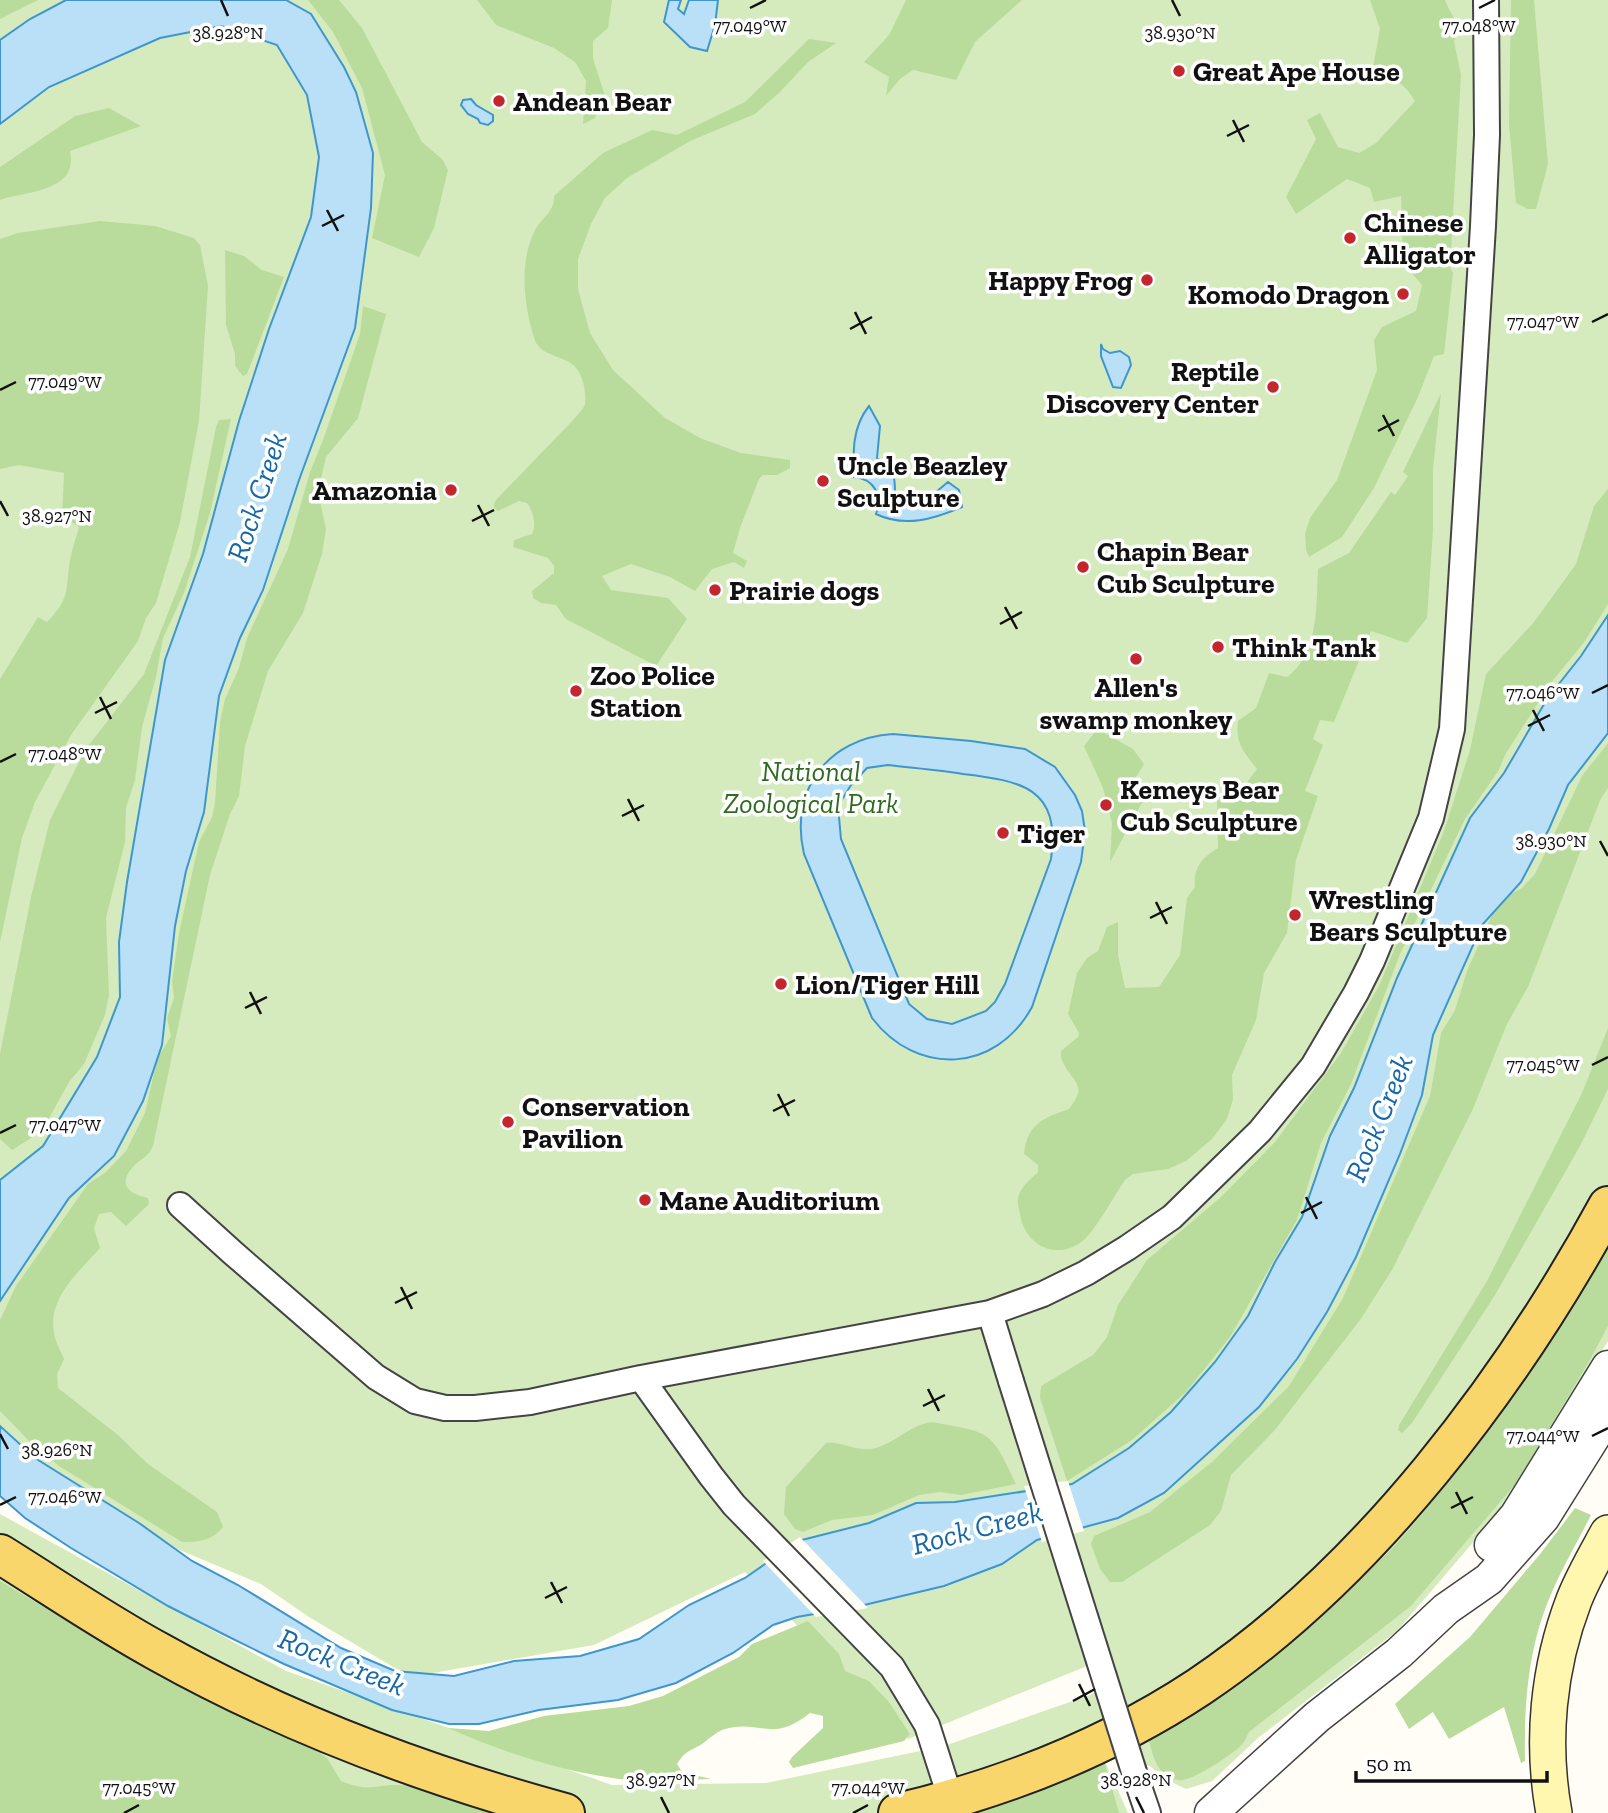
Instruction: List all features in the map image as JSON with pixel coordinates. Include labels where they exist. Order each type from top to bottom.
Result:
[{"type":"main road","points":[[898,1813],[951,1800],[1064,1759],[1147,1718],[1225,1669],[1313,1597],[1392,1515],[1472,1418],[1560,1287],[1608,1206]]},
{"type":"main road","points":[[1554,1813],[1548,1760],[1553,1678],[1573,1601],[1608,1533]]},
{"type":"main road","points":[[0,1554],[141,1643],[256,1701],[376,1752],[478,1788],[565,1813]]},
{"type":"street","points":[[180,1205],[376,1377],[415,1401],[445,1408],[506,1406],[990,1313],[1043,1294],[1086,1273],[1172,1217],[1260,1130],[1313,1066],[1372,961],[1431,818],[1452,729],[1483,226],[1487,135],[1486,0]]},
{"type":"street","points":[[990,1313],[1148,1813]]},
{"type":"street","points":[[1446,1609],[1475,1564],[1516,1516],[1608,1367]]},
{"type":"street","points":[[641,1378],[734,1505],[892,1668],[927,1725],[951,1800]]},
{"type":"street","points":[[1211,1813],[1317,1717],[1399,1653],[1446,1609],[1489,1578],[1543,1518],[1608,1414]]},
{"type":"street","points":[[1230,1813],[1269,1759]]},
{"type":"green space","name":"National Zoological Park","points":[[0,0],[1608,0],[1608,1341],[1506,1504],[1397,1631],[1258,1738],[1212,1781],[1186,1789],[1163,1778],[1150,1766],[1103,1757],[1128,1813],[35,1813],[0,1744],[0,1514],[286,1671],[612,1785],[766,1783],[944,1746],[1090,1695],[1119,1679],[1109,1657],[908,1739],[745,1572],[594,1645],[410,1677],[309,1617],[261,1584],[96,1515],[0,1484]]},
{"type":"green space","points":[[0,0],[38,0],[0,19]]},
{"type":"green space","points":[[308,0],[339,0],[362,28],[422,142],[443,160],[448,170],[434,228],[419,257],[372,238],[385,175],[362,88],[333,32]]},
{"type":"green space","points":[[477,0],[612,0],[608,28],[593,41],[593,58],[605,96],[595,118],[583,124],[586,81],[575,62],[554,48],[496,25]]},
{"type":"green space","points":[[906,0],[1022,0],[975,42],[956,80],[913,70],[900,79],[886,96],[889,77],[864,62],[889,35]]},
{"type":"green space","points":[[1370,0],[1445,0],[1457,25],[1454,41],[1461,75],[1450,267],[1453,273],[1444,354],[1434,356],[1418,397],[1374,488],[1342,537],[1309,557],[1305,534],[1310,518],[1337,480],[1377,370],[1374,340],[1382,327],[1416,311],[1422,285],[1403,263],[1401,196],[1374,202],[1370,188],[1347,179],[1296,214],[1286,197],[1316,139],[1307,120],[1320,113],[1338,147],[1359,153],[1376,143],[1415,101],[1400,84],[1379,75],[1373,67],[1380,29]]},
{"type":"green space","points":[[1511,0],[1534,0],[1548,164],[1536,209],[1528,209],[1516,203],[1509,124]]},
{"type":"green space","points":[[809,39],[836,43],[808,62],[755,114],[690,141],[627,178],[605,198],[591,224],[578,259],[578,289],[590,333],[613,370],[665,418],[700,438],[741,453],[790,460],[790,468],[777,475],[763,475],[759,479],[733,553],[747,561],[744,568],[734,562],[712,569],[695,591],[670,577],[631,564],[602,576],[611,590],[668,598],[687,619],[656,666],[566,619],[556,605],[541,603],[533,598],[532,591],[554,573],[554,566],[548,558],[513,547],[514,540],[532,534],[534,522],[531,510],[527,503],[519,501],[498,511],[494,508],[495,501],[576,417],[585,404],[583,382],[576,367],[545,352],[534,338],[525,285],[529,244],[537,227],[552,207],[554,196],[603,153],[652,130],[677,135],[745,102]]},
{"type":"green space","points":[[109,108],[141,126],[70,151],[71,165],[67,175],[48,188],[0,200],[0,167],[75,116]]},
{"type":"green space","points":[[100,221],[155,226],[194,238],[200,245],[208,286],[199,421],[180,522],[156,603],[146,618],[138,641],[71,735],[35,802],[22,838],[0,942],[0,679],[38,617],[47,622],[64,600],[79,527],[62,516],[64,473],[19,465],[0,469],[0,239],[18,233]]},
{"type":"green space","points":[[225,250],[244,256],[262,270],[284,277],[247,374],[243,376],[235,366],[235,354],[226,325]]},
{"type":"green space","points":[[363,306],[386,314],[358,418],[326,457],[318,492],[326,529],[322,554],[303,613],[268,671],[245,746],[239,796],[230,814],[210,875],[153,1146],[128,1173],[126,1179],[127,1188],[148,1198],[149,1204],[126,1226],[111,1212],[99,1214],[94,1228],[100,1248],[66,1286],[53,1320],[55,1336],[64,1359],[57,1374],[58,1388],[118,1435],[148,1464],[217,1512],[223,1527],[219,1532],[204,1540],[182,1542],[59,1466],[28,1440],[0,1411],[0,1320],[16,1286],[88,1184],[105,1173],[126,1151],[145,1113],[157,1059],[171,1036],[167,1018],[174,998],[172,981],[179,933],[199,842],[212,817],[215,803],[220,722],[225,699],[239,668],[247,638],[288,549],[310,472],[360,334]]},
{"type":"green space","points":[[1441,393],[1433,469],[1433,531],[1427,618],[1407,643],[1371,631],[1334,722],[1320,720],[1313,739],[1323,745],[1305,791],[1318,796],[1296,860],[1287,933],[1264,973],[1256,1020],[1232,1075],[1233,1099],[1227,1119],[1212,1139],[1186,1161],[1168,1169],[1133,1174],[1125,1180],[1085,1239],[1065,1249],[1045,1247],[1029,1235],[1023,1225],[1018,1200],[1023,1187],[1038,1172],[1038,1165],[1024,1154],[1029,1136],[1044,1119],[1069,1109],[1078,1093],[1077,1083],[1061,1057],[1061,1051],[1078,1037],[1079,1033],[1068,1014],[1077,973],[1087,958],[1098,951],[1107,927],[1118,922],[1118,955],[1125,988],[1159,987],[1180,955],[1187,898],[1195,887],[1197,868],[1218,848],[1217,799],[1225,790],[1237,796],[1257,769],[1239,742],[1238,721],[1256,708],[1269,673],[1287,677],[1305,655],[1314,628],[1318,569],[1349,553],[1391,492],[1395,495],[1408,476],[1403,472]]},
{"type":"green space","points":[[231,419],[210,513],[184,593],[163,638],[156,677],[142,727],[135,780],[126,808],[125,842],[106,918],[109,995],[105,1015],[84,1064],[69,1082],[42,1131],[12,1150],[0,1139],[0,1054],[31,897],[50,820],[85,750],[144,674],[190,557],[216,427],[219,420]]},
{"type":"green space","points":[[1608,489],[1608,604],[1585,641],[1550,684],[1505,755],[1499,770],[1465,819],[1400,954],[1351,1084],[1321,1143],[1297,1220],[1230,1337],[1186,1392],[1132,1440],[1067,1481],[1040,1398],[1041,1386],[1093,1355],[1107,1337],[1118,1305],[1147,1260],[1222,1196],[1275,1142],[1341,1053],[1379,986],[1444,831],[1470,750],[1486,674],[1534,622],[1576,564],[1594,506]]},
{"type":"green space","points":[[1097,729],[1133,749],[1144,764],[1136,777],[1144,799],[1110,862],[1112,823],[1103,788],[1084,746]]},
{"type":"green space","points":[[1608,743],[1608,788],[1601,798],[1528,987],[1507,1024],[1472,1111],[1392,1270],[1360,1320],[1274,1431],[1231,1475],[1221,1511],[1210,1525],[1122,1582],[1110,1582],[1100,1569],[1091,1544],[1094,1536],[1150,1512],[1213,1461],[1289,1386],[1343,1298],[1430,1096],[1441,1033],[1455,1010],[1467,971],[1496,906],[1503,898],[1522,888],[1535,874],[1582,776]]},
{"type":"green space","points":[[1608,1028],[1608,1089],[1580,1146],[1495,1295],[1412,1423],[1402,1433],[1398,1430],[1399,1425],[1487,1281],[1582,1093]]},
{"type":"green space","points":[[1608,1247],[1608,1326],[1518,1481],[1411,1606],[1249,1732],[1240,1747],[1225,1758],[1183,1780],[1165,1775],[1154,1759],[1147,1731],[1322,1609],[1395,1545],[1467,1459],[1510,1401],[1571,1310]]},
{"type":"green space","points":[[932,1422],[966,1428],[986,1436],[1000,1452],[1016,1484],[961,1495],[940,1492],[919,1495],[873,1515],[832,1520],[803,1532],[795,1529],[784,1514],[786,1487],[826,1443],[863,1449],[876,1448],[918,1426]]},
{"type":"green space","points":[[1575,1508],[1591,1515],[1556,1582],[1538,1633],[1529,1675],[1525,1761],[1521,1763],[1504,1707],[1449,1739],[1433,1712],[1409,1729],[1395,1704],[1470,1637]]},
{"type":"green space","points":[[0,1581],[168,1681],[272,1731],[307,1743],[327,1758],[341,1781],[366,1787],[400,1785],[422,1788],[493,1813],[0,1813]]},
{"type":"green space","points":[[808,1621],[839,1654],[845,1671],[869,1681],[889,1702],[910,1734],[904,1741],[793,1768],[789,1762],[792,1757],[823,1728],[823,1716],[810,1713],[797,1722],[776,1729],[738,1727],[722,1730],[685,1754],[677,1764],[682,1772],[711,1779],[642,1781],[553,1766],[510,1753],[448,1728],[489,1731],[544,1716],[629,1706],[663,1696],[739,1657],[752,1644]]},
{"type":"green space","points":[[1104,1760],[1119,1813],[973,1813],[1042,1789]]},
{"type":"water","name":"Rock Creek","points":[[66,0],[286,0],[311,14],[356,92],[373,153],[371,208],[355,328],[299,480],[263,590],[240,638],[219,696],[204,812],[186,871],[175,926],[162,1045],[143,1101],[114,1156],[69,1198],[0,1301],[0,1180],[43,1146],[97,1057],[120,997],[119,942],[127,882],[165,660],[203,554],[239,421],[269,329],[311,217],[319,157],[307,95],[277,45],[221,26],[160,38],[49,87],[0,124],[0,40],[30,19]]},
{"type":"water","points":[[669,0],[681,0],[678,9],[684,14],[689,0],[718,0],[715,25],[707,51],[690,47],[664,22]]},
{"type":"water","points":[[471,99],[493,115],[493,121],[488,125],[480,123],[468,114],[461,105],[463,100]]},
{"type":"water","points":[[1101,344],[1103,349],[1110,353],[1120,351],[1129,357],[1131,365],[1121,388],[1113,387],[1101,356]]},
{"type":"water","points":[[869,406],[880,426],[877,458],[892,472],[895,493],[912,501],[924,500],[948,482],[959,490],[962,507],[941,515],[909,521],[876,514],[878,500],[875,489],[867,481],[854,477],[857,431]]},
{"type":"water","name":"Rock Creek","points":[[1608,615],[1608,733],[1568,785],[1521,882],[1482,925],[1433,1035],[1422,1095],[1356,1257],[1327,1312],[1297,1359],[1259,1407],[1164,1493],[1118,1518],[1037,1540],[1002,1564],[944,1586],[860,1606],[797,1617],[773,1625],[733,1653],[676,1683],[618,1700],[539,1710],[479,1724],[449,1724],[392,1710],[284,1664],[168,1606],[25,1518],[0,1496],[0,1426],[35,1458],[139,1523],[192,1561],[238,1585],[341,1648],[395,1671],[454,1676],[514,1661],[580,1656],[639,1639],[689,1605],[745,1578],[798,1541],[869,1523],[916,1503],[955,1502],[1072,1484],[1129,1448],[1171,1412],[1215,1362],[1248,1316],[1275,1262],[1302,1217],[1330,1136],[1354,1088],[1397,978],[1470,818],[1504,773],[1547,699],[1581,656]]},
{"type":"water","points":[[893,734],[1025,749],[1055,767],[1075,795],[1082,811],[1085,831],[1081,862],[1032,1007],[1017,1029],[998,1045],[977,1055],[955,1059],[933,1058],[911,1050],[890,1037],[872,1018],[804,854],[802,809],[808,789],[818,772],[832,757],[849,746],[870,738]],"holes":[[[888,765],[984,777],[1019,785],[1043,802],[1050,816],[1051,859],[1005,984],[995,1002],[986,1011],[952,1024],[927,1019],[909,1004],[841,839],[838,806],[851,785],[867,768]]]},
{"type":"pier","points":[[1068,1481],[1084,1531],[1042,1542],[1024,1486]]},
{"type":"pier","points":[[800,1537],[868,1608],[816,1617],[763,1561]]},
{"type":"place","name":"Great Ape House","points":[[1179,71]]},
{"type":"place","name":"Andean Bear","points":[[499,101]]},
{"type":"place","name":"Chinese Alligator","points":[[1350,238]]},
{"type":"place","name":"Happy Frog","points":[[1147,280]]},
{"type":"place","name":"Komodo Dragon","points":[[1403,294]]},
{"type":"place","name":"Reptile Discovery Center","points":[[1273,387]]},
{"type":"place","name":"Uncle Beazley Sculpture","points":[[823,481]]},
{"type":"place","name":"Amazonia","points":[[451,490]]},
{"type":"place","name":"Chapin Bear Cub Sculpture","points":[[1083,567]]},
{"type":"place","name":"Prairie dogs","points":[[715,590]]},
{"type":"place","name":"Think Tank","points":[[1218,647]]},
{"type":"place","name":"Allen's swamp monkey","points":[[1136,659]]},
{"type":"place","name":"Zoo Police Station","points":[[576,691]]},
{"type":"place","name":"Kemeys Bear Cub Sculpture","points":[[1106,805]]},
{"type":"place","name":"Tiger","points":[[1003,833]]},
{"type":"place","name":"Wrestling Bears Sculpture","points":[[1295,915]]},
{"type":"place","name":"Lion/Tiger Hill","points":[[781,984]]},
{"type":"place","name":"Conservation Pavilion","points":[[508,1122]]},
{"type":"place","name":"Mane Auditorium","points":[[645,1200]]}]
